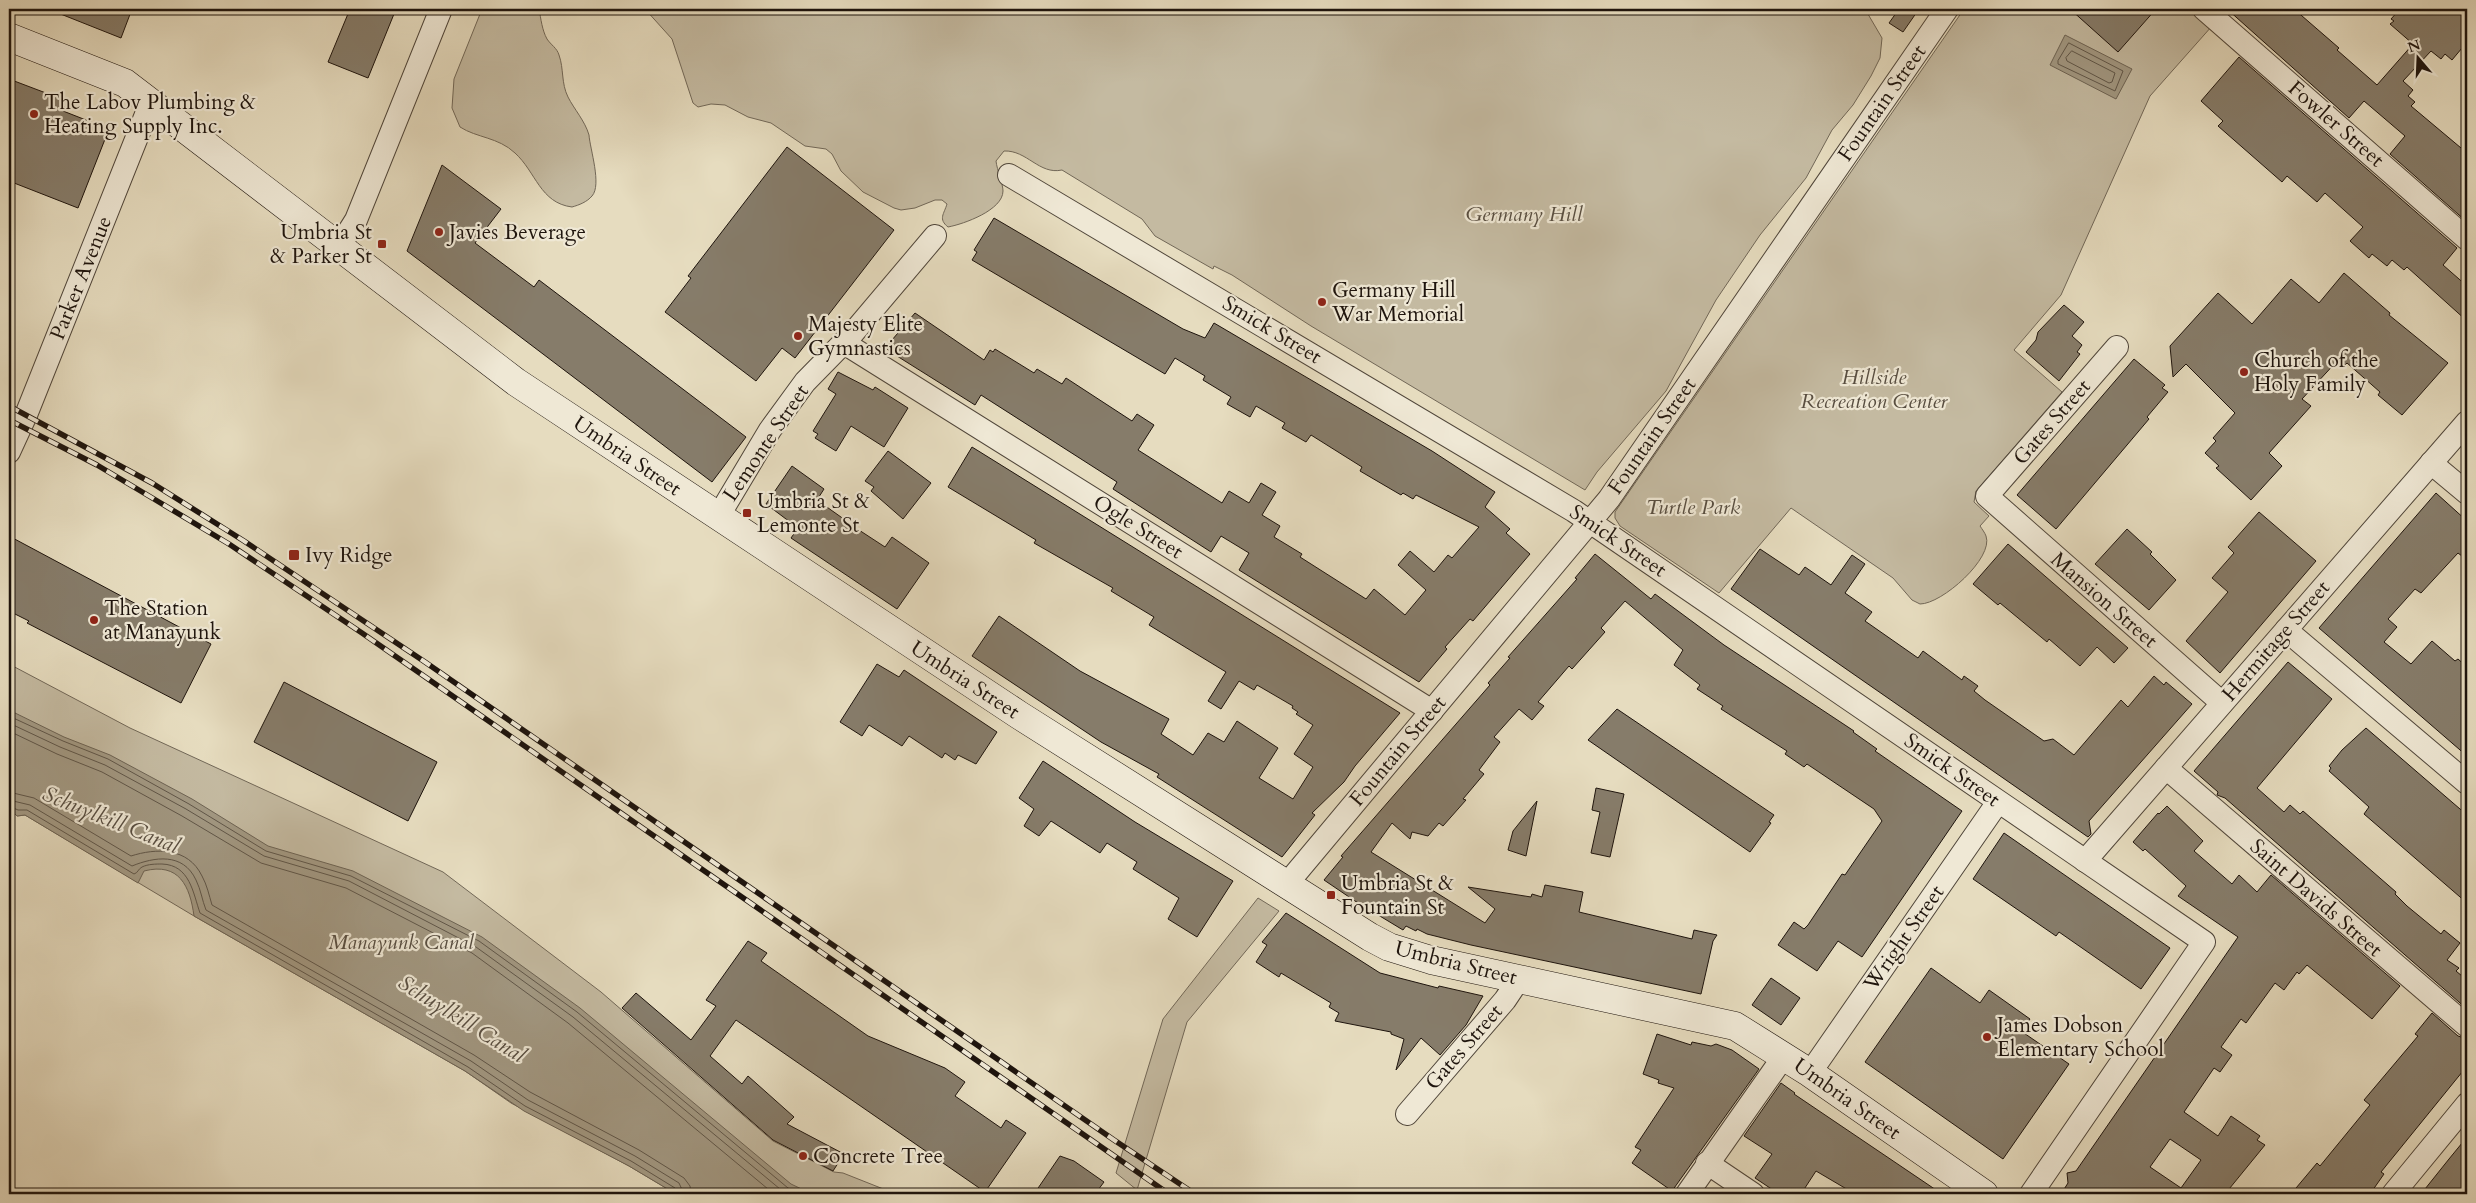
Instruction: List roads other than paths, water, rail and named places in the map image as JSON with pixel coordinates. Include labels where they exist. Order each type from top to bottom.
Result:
[{"type":"main road","name":"Umbria Street","points":[[9,37],[125,83],[496,368],[718,517],[1110,774],[1286,885],[1389,947],[1431,960],[1735,1026],[1810,1073],[1984,1194]]},
{"type":"street","points":[[339,247],[356,220],[441,9]]},
{"type":"street","name":"Fountain Street","points":[[1286,885],[1609,498],[1947,9]]},
{"type":"street","name":"Fowler Street","points":[[2204,9],[2467,239]]},
{"type":"street","name":"Parker Avenue","points":[[9,452],[26,415],[151,102]]},
{"type":"street","name":"Smick Street","points":[[1009,175],[1590,521],[2204,942],[2031,1194]]},
{"type":"street","name":"Lemonte Street","points":[[718,517],[780,415],[805,382],[844,343],[935,236]]},
{"type":"street","name":"Ogle Street","points":[[844,343],[1432,711]]},
{"type":"street","name":"Gates Street","points":[[1987,496],[2117,347]]},
{"type":"street","name":"Hermitage Street","points":[[2085,861],[2467,422]]},
{"type":"street","points":[[2431,463],[2467,493]]},
{"type":"street","name":"Mansion Street","points":[[1987,496],[2222,703]]},
{"type":"street","points":[[2286,630],[2467,783]]},
{"type":"street","name":"Saint Davids Street","points":[[2166,768],[2467,1026]]},
{"type":"street","name":"Wright Street","points":[[1810,1073],[1998,802]]},
{"type":"street","name":"Gates Street","points":[[1407,1114],[1505,1000],[1519,979]]},
{"type":"street","points":[[1686,1194],[1784,1056]]},
{"type":"street","points":[[2392,1194],[2467,1104]]},
{"type":"street","points":[[1707,1163],[1753,1194]]},
{"type":"water","points":[[2065,35],[2132,69],[2116,99],[2050,65]]},
{"type":"water","name":"Manayunk Canal","points":[[9,710],[64,737],[110,755],[192,799],[268,846],[353,871],[482,937],[580,1008],[791,1184],[812,1194],[676,1194],[629,1166],[524,1111],[465,1071],[194,916],[186,886],[174,873],[156,869],[144,871],[138,883],[25,815],[17,816],[9,808]]},
{"type":"railway","points":[[9,406],[152,483],[244,541],[425,662],[1114,1140],[1195,1194]]},
{"type":"railway","points":[[9,420],[97,465],[229,544],[362,633],[1169,1194]]},
{"type":"place","name":"The Labov Plumbing & Heating Supply Inc.","points":[[34,114]]},
{"type":"place","name":"Javies Beverage","points":[[439,232]]},
{"type":"place","name":"Umbria St & Parker St","points":[[382,244]]},
{"type":"place","name":"Germany Hill War Memorial","points":[[1322,302]]},
{"type":"place","name":"Majesty Elite Gymnastics","points":[[798,336]]},
{"type":"place","name":"Church of the Holy Family","points":[[2244,372]]},
{"type":"place","name":"Umbria St & Lemonte St","points":[[747,513]]},
{"type":"place","name":"Ivy Ridge","points":[[294,555]]},
{"type":"place","name":"The Station at Manayunk","points":[[94,620]]},
{"type":"place","name":"Umbria St & Fountain St","points":[[1331,895]]},
{"type":"place","name":"James Dobson Elementary School","points":[[1987,1037]]},
{"type":"place","name":"Concrete Tree","points":[[803,1156]]},
{"type":"park label","name":"Germany Hill","points":[[1524,214]]},
{"type":"park label","name":"Hillside Recreation Center","points":[[1874,389]]},
{"type":"park label","name":"Turtle Park","points":[[1693,507]]},
{"type":"water label","name":"Schuylkill Canal","points":[[111,820]]},
{"type":"water label","name":"Schuylkill Canal","points":[[462,1019]]}]
